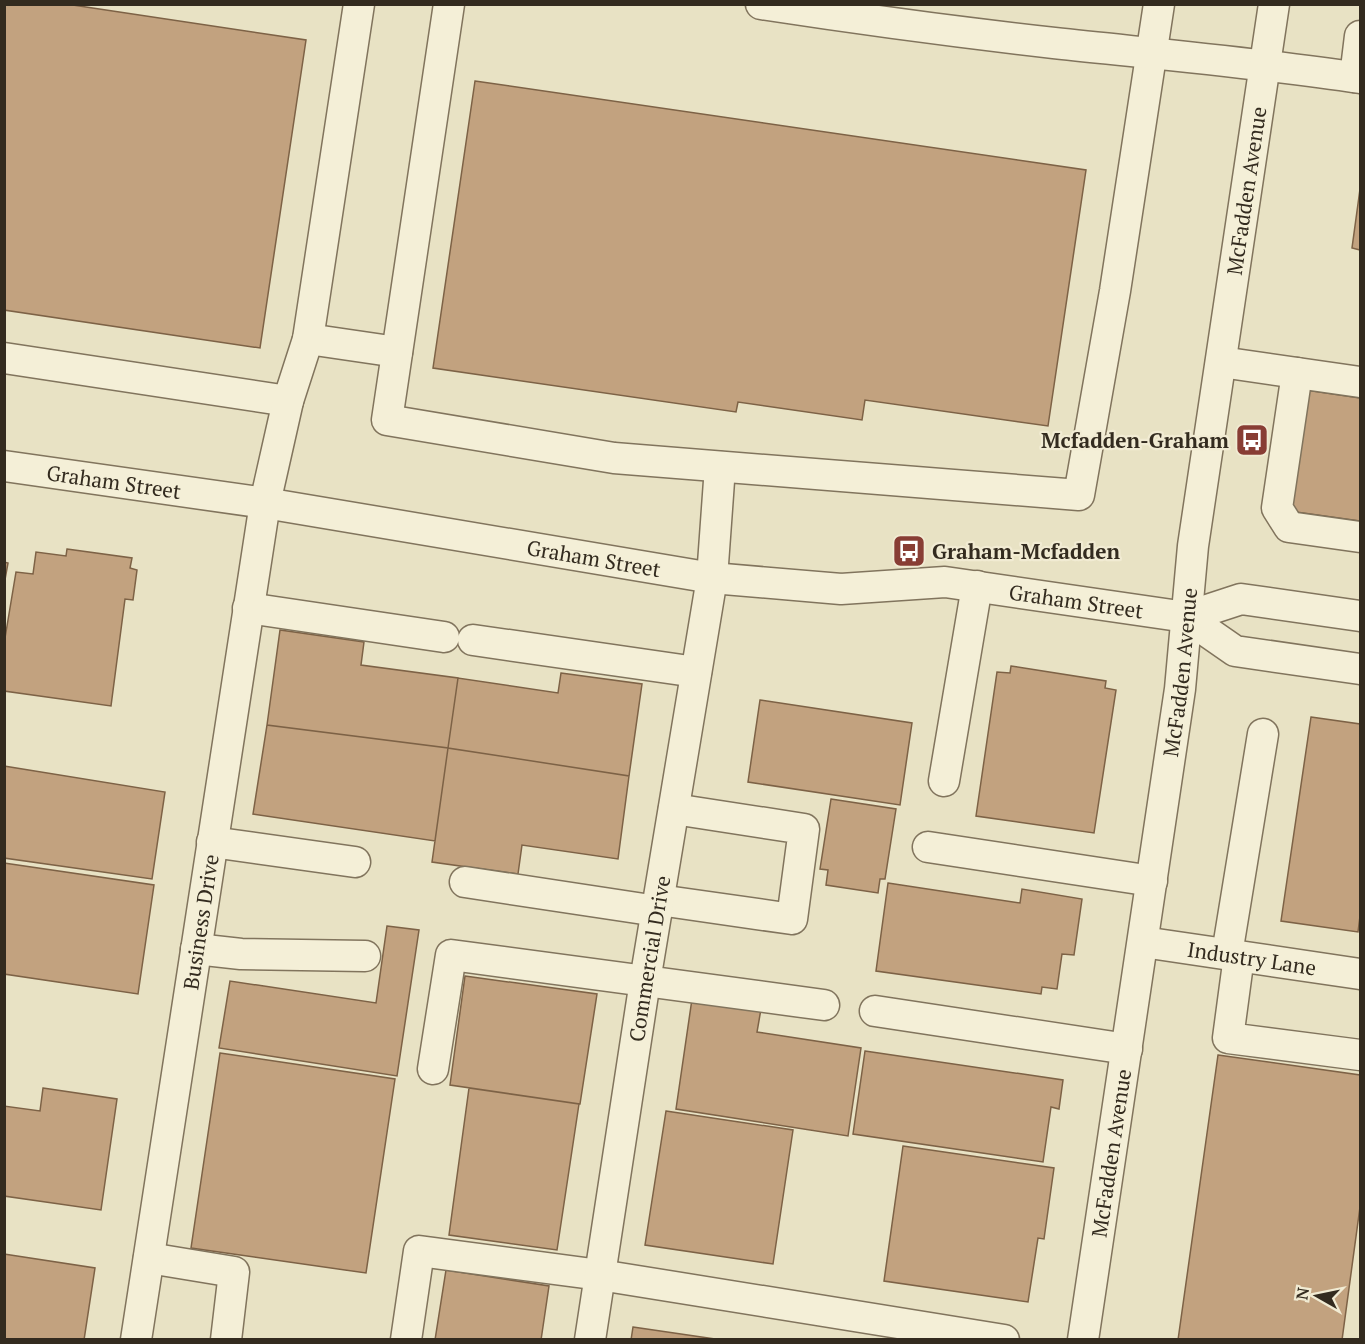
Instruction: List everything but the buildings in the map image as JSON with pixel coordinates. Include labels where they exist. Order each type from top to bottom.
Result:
[{"type":"street","name":"Business Drive","points":[[145,1338],[149,1258],[248,608],[265,503],[288,401],[308,339],[359,4]]},
{"type":"street","points":[[449,4],[387,420],[614,458],[1079,495],[1115,291],[1159,4]]},
{"type":"street","points":[[761,4],[871,20],[1265,64],[1358,77],[1360,36]]},
{"type":"street","name":"McFadden Avenue","points":[[1083,1340],[1180,689],[1193,546],[1274,4]]},
{"type":"street","points":[[308,339],[397,352]]},
{"type":"street","points":[[4,358],[288,401]]},
{"type":"street","points":[[1221,362],[1360,382]]},
{"type":"street","points":[[1297,373],[1277,508],[1289,527],[1360,537]]},
{"type":"street","name":"Graham Street","points":[[4,466],[265,503],[712,578],[840,589],[945,582],[1186,617],[1235,651],[1360,669]]},
{"type":"street","name":"Commercial Drive","points":[[590,1340],[645,981],[712,578],[720,467]]},
{"type":"street","points":[[944,781],[977,586]]},
{"type":"street","name":"Graham Street","points":[[1186,617],[1241,599],[1360,616]]},
{"type":"street","points":[[248,608],[696,672]]},
{"type":"street","points":[[1263,734],[1233,955],[1228,1038],[1360,1055]]},
{"type":"street","points":[[465,882],[658,906],[792,919],[804,829],[674,809]]},
{"type":"street","points":[[212,842],[355,862]]},
{"type":"street","points":[[928,847],[1152,881]]},
{"type":"street","name":"Industry Lane","points":[[1143,942],[1360,974]]},
{"type":"street","points":[[196,949],[241,954],[365,956]]},
{"type":"street","points":[[433,1070],[452,955],[824,1005]]},
{"type":"street","points":[[875,1011],[1127,1049]]},
{"type":"street","points":[[406,1340],[419,1251],[600,1275],[1004,1340]]},
{"type":"street","points":[[149,1258],[234,1272],[226,1340]]},
{"type":"place","name":"Mcfadden-Graham","points":[[1252,440]]},
{"type":"place","name":"Graham-Mcfadden","points":[[909,551]]}]
